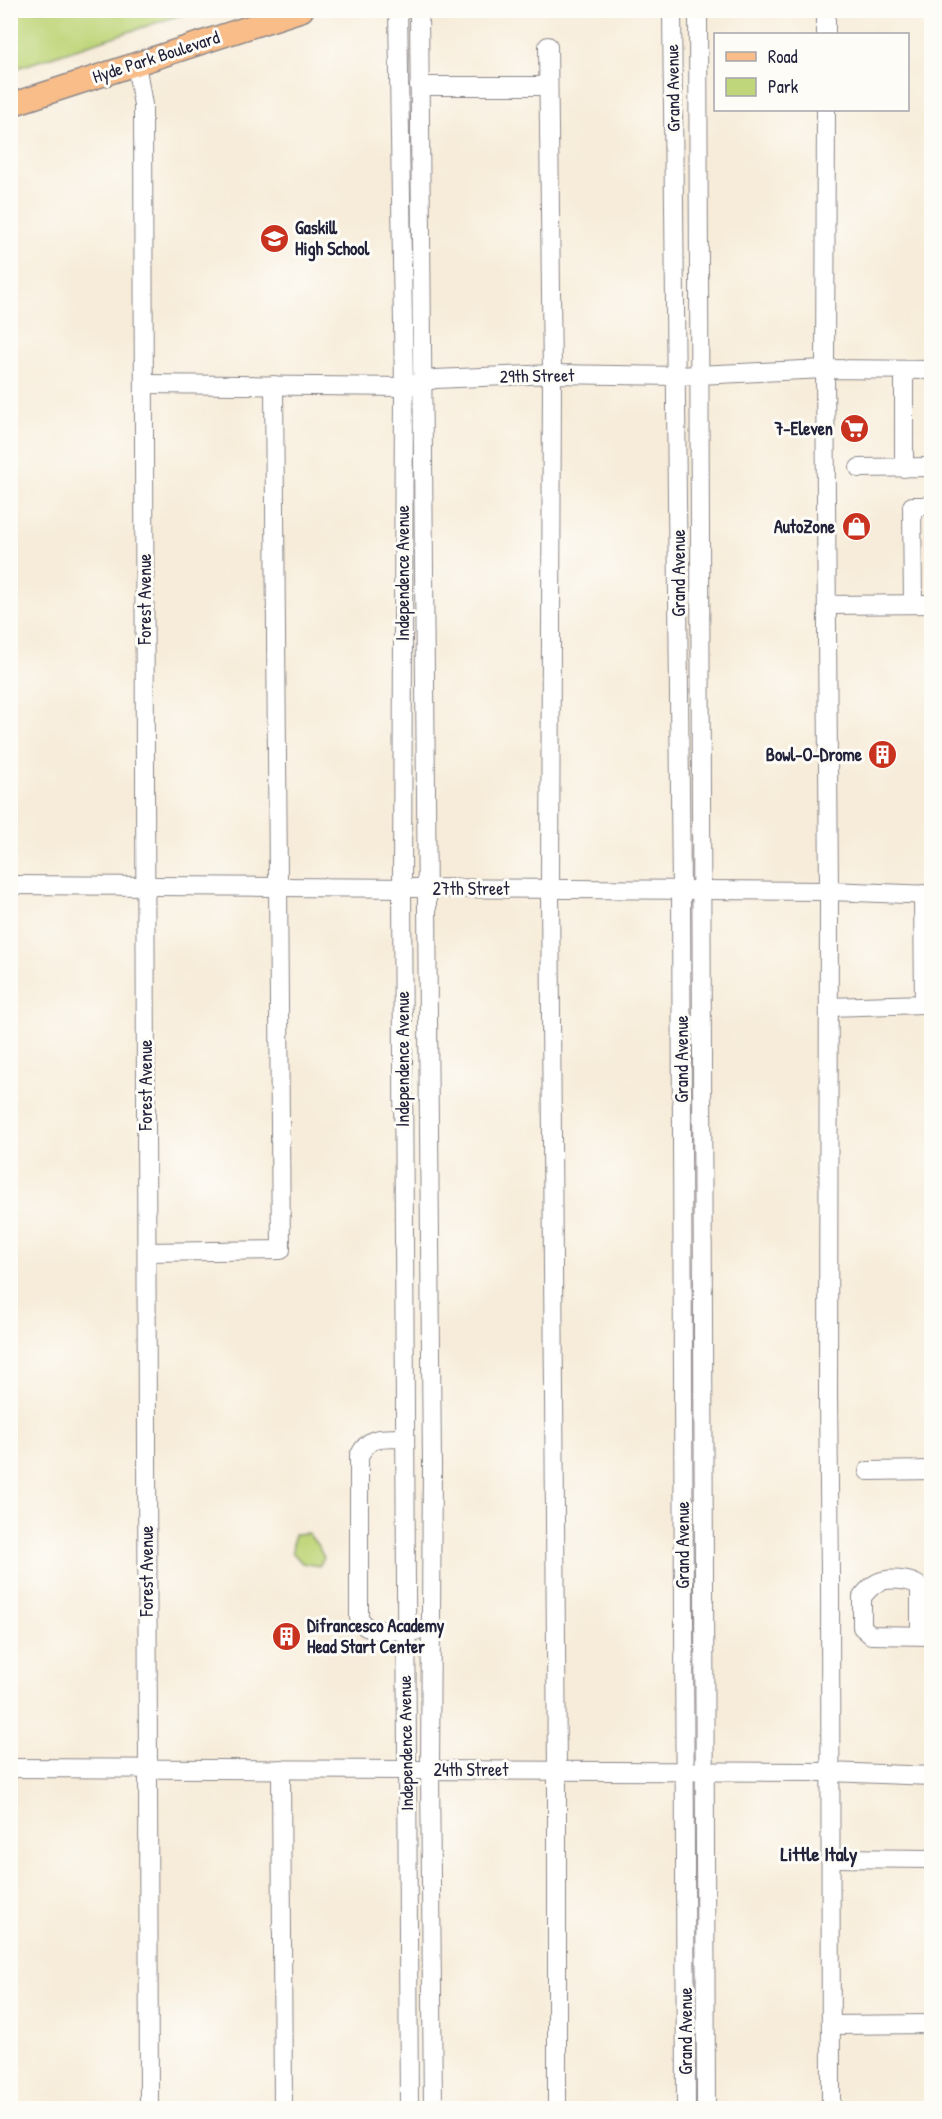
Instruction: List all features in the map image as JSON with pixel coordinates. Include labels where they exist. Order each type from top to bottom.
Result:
[{"type":"main road","name":"Hyde Park Boulevard","points":[[10,105],[302,10]]},
{"type":"street","name":"Independence Avenue","points":[[398,10],[404,387],[402,888],[409,2109]]},
{"type":"street","name":"Independence Avenue","points":[[419,10],[432,1465],[430,1770],[433,2109]]},
{"type":"street","name":"Grand Avenue","points":[[672,10],[681,890],[686,2109]]},
{"type":"street","points":[[698,10],[706,2109]]},
{"type":"street","points":[[826,10],[826,33]]},
{"type":"street","points":[[548,46],[552,374],[550,889],[557,1771],[557,2109]]},
{"type":"street","name":"Forest Avenue","points":[[136,63],[143,105],[149,2109]]},
{"type":"street","points":[[420,86],[548,86]]},
{"type":"street","points":[[826,111],[831,2109]]},
{"type":"street","points":[[674,148],[698,148]]},
{"type":"street","points":[[401,197],[421,197]]},
{"type":"street","points":[[402,266],[421,266]]},
{"type":"street","name":"29th Street","points":[[144,384],[404,387],[435,379],[552,374],[677,376],[825,369],[932,370]]},
{"type":"street","points":[[904,370],[904,468]]},
{"type":"street","points":[[147,1252],[281,1250],[274,385]]},
{"type":"street","points":[[859,468],[932,467]]},
{"type":"street","points":[[913,604],[912,506],[932,506]]},
{"type":"street","points":[[827,605],[932,604]]},
{"type":"street","points":[[679,635],[701,635]]},
{"type":"street","points":[[403,636],[425,636]]},
{"type":"street","name":"27th Street","points":[[10,885],[829,891],[927,895]]},
{"type":"street","points":[[829,1007],[928,1004],[927,895]]},
{"type":"street","points":[[682,1193],[703,1193]]},
{"type":"street","points":[[403,1199],[430,1199]]},
{"type":"street","points":[[404,1438],[373,1439],[364,1446],[358,1463],[359,1617],[366,1627],[375,1630],[430,1631]]},
{"type":"street","points":[[404,1465],[432,1465]]},
{"type":"street","points":[[682,1469],[704,1469]]},
{"type":"street","points":[[868,1471],[932,1470]]},
{"type":"street","name":"24th Street","points":[[10,1768],[829,1772],[932,1776]]},
{"type":"street","points":[[281,1769],[283,2109]]},
{"type":"street","points":[[830,1858],[932,1859]]},
{"type":"street","points":[[831,2025],[932,2024]]},
{"type":"street","points":[[408,2045],[432,2046]]},
{"type":"street","points":[[686,2047],[706,2048]]},
{"type":"green space","points":[[11,10],[193,10],[193,11],[11,70]]},
{"type":"green space","points":[[308,1533],[324,1558],[319,1566],[302,1563],[292,1552],[294,1534]]},
{"type":"place","name":"Gaskill High School","points":[[274,238]]},
{"type":"place","name":"7-Eleven","points":[[854,429]]},
{"type":"place","name":"AutoZone","points":[[856,527]]},
{"type":"place","name":"Bowl-O-Drome","points":[[883,755]]},
{"type":"place","name":"Difrancesco Academy Head Start Center","points":[[286,1636]]},
{"type":"district","name":"Little Italy","points":[[819,1854]]}]
